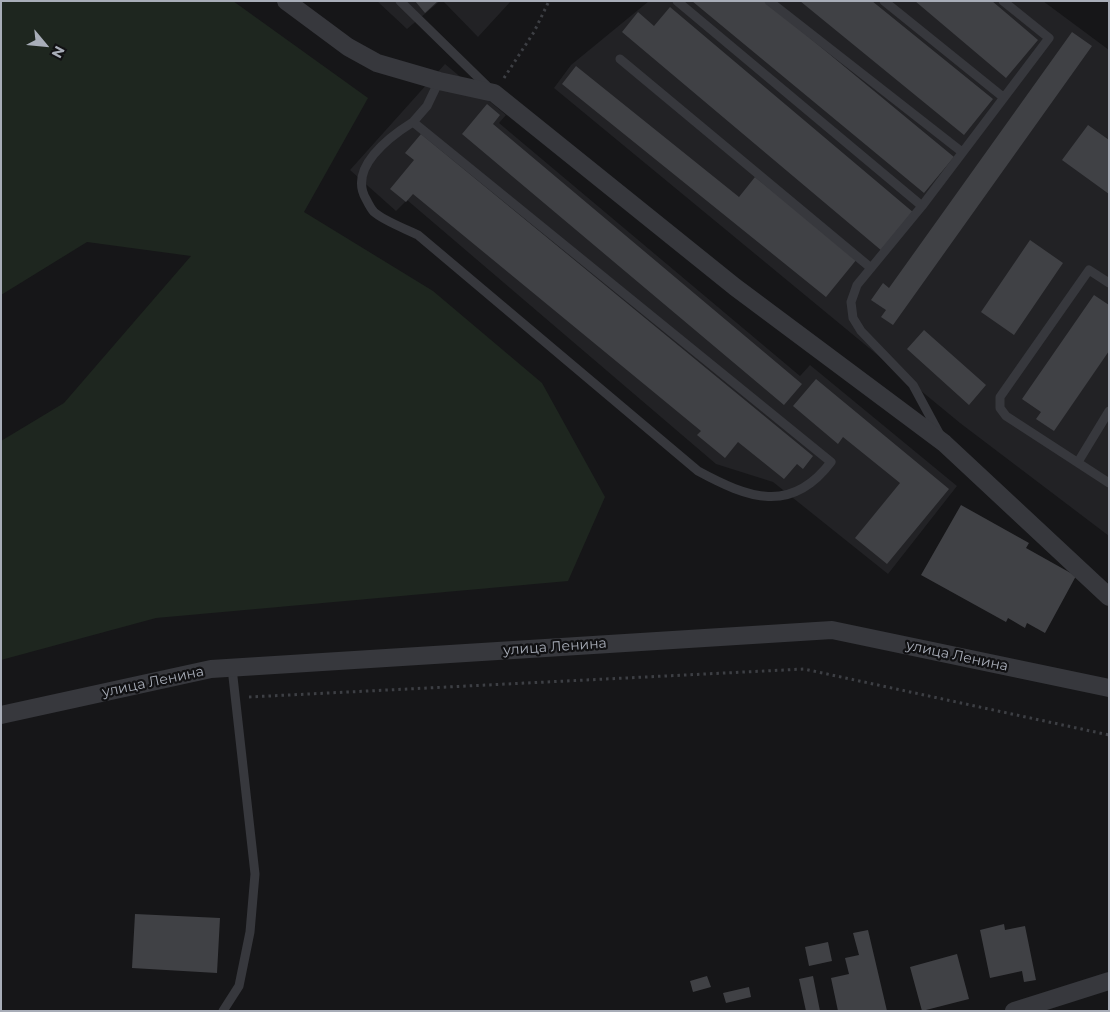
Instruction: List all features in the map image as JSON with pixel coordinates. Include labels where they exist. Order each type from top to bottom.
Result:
[{"type":"street","points":[[286,1],[348,47],[377,63],[439,81],[494,93],[735,287],[944,443],[1109,597]]},
{"type":"street","name":"улица Ленина","points":[[1,715],[211,669],[832,630],[1109,688]]},
{"type":"street","points":[[1014,1011],[1109,981]]},
{"type":"lane","points":[[400,1],[494,93]]},
{"type":"lane","points":[[677,1],[922,206]]},
{"type":"lane","points":[[769,1],[962,152]]},
{"type":"lane","points":[[884,1],[1003,97]]},
{"type":"lane","points":[[944,443],[913,385],[865,336],[853,318],[851,302],[857,285],[922,206],[1048,38],[1003,1]]},
{"type":"lane","points":[[620,59],[872,268]]},
{"type":"lane","points":[[413,122],[831,462],[820,477],[803,490],[783,497],[757,496],[728,487],[698,471],[418,235],[374,212],[360,189],[363,172],[372,157],[394,134],[413,122],[428,106],[439,81]]},
{"type":"lane","points":[[1109,283],[1089,270],[1000,398],[1000,408],[1006,416],[1109,483]]},
{"type":"lane","points":[[1078,462],[1109,410]]},
{"type":"lane","points":[[223,1011],[239,986],[250,932],[255,874],[232,668]]},
{"type":"path","points":[[494,93],[534,32],[549,1]]},
{"type":"path","points":[[236,698],[804,669],[1109,735]]},
{"type":"shaded area","points":[[1,1],[233,1],[368,98],[304,212],[433,291],[542,383],[605,497],[568,581],[156,618],[1,660],[1,441],[64,403],[191,256],[87,242],[1,295]]},
{"type":"shaded area","points":[[377,1],[440,1],[407,29]]},
{"type":"shaded area","points":[[443,1],[511,1],[478,37]]},
{"type":"shaded area","points":[[649,1],[1043,1],[1109,50],[1109,536],[960,423],[554,88],[571,65]]},
{"type":"shaded area","points":[[445,64],[506,115],[499,123],[800,376],[810,365],[957,486],[888,574],[773,482],[716,464],[407,200],[396,211],[350,170]]},
{"type":"building","points":[[415,1],[438,1],[425,13]]},
{"type":"building","points":[[692,1],[765,1],[954,157],[924,193]]},
{"type":"building","points":[[800,1],[872,1],[993,99],[964,135]]},
{"type":"building","points":[[915,1],[992,1],[1038,40],[1006,78]]},
{"type":"building","points":[[670,7],[914,213],[882,251],[622,32],[638,12],[654,26]]},
{"type":"building","points":[[1072,32],[1092,46],[893,325],[881,317],[886,310],[871,300],[883,283],[889,288]]},
{"type":"building","points":[[576,66],[739,197],[755,177],[857,259],[826,297],[562,84]]},
{"type":"building","points":[[487,104],[500,115],[493,124],[802,384],[784,405],[462,134]]},
{"type":"building","points":[[1088,125],[1109,140],[1109,194],[1062,160]]},
{"type":"building","points":[[421,134],[813,456],[803,469],[797,464],[784,479],[738,442],[725,458],[697,435],[701,431],[413,194],[406,202],[390,189],[414,160],[405,153]]},
{"type":"building","points":[[1030,240],[1063,263],[1014,335],[981,312]]},
{"type":"building","points":[[1094,295],[1109,305],[1109,351],[1054,431],[1036,419],[1041,412],[1022,399]]},
{"type":"building","points":[[924,330],[986,385],[969,405],[907,349]]},
{"type":"building","points":[[816,379],[949,489],[887,564],[855,538],[900,483],[843,437],[838,444],[793,406]]},
{"type":"building","points":[[961,505],[1029,543],[1026,548],[1076,576],[1045,633],[1027,623],[1025,628],[1008,618],[1006,622],[921,575]]},
{"type":"building","points":[[135,914],[220,918],[217,973],[132,968]]},
{"type":"building","points":[[1004,924],[1005,930],[1025,926],[1036,980],[1024,982],[1022,971],[990,978],[980,930]]},
{"type":"building","points":[[868,930],[887,1011],[838,1011],[831,978],[849,974],[845,958],[859,955],[853,933]]},
{"type":"building","points":[[828,942],[832,961],[809,966],[805,947]]},
{"type":"building","points":[[957,954],[969,999],[922,1011],[910,967]]},
{"type":"building","points":[[707,976],[711,987],[693,992],[690,981]]},
{"type":"building","points":[[813,976],[820,1011],[806,1011],[799,979]]},
{"type":"building","points":[[749,987],[751,997],[726,1003],[723,993]]}]
